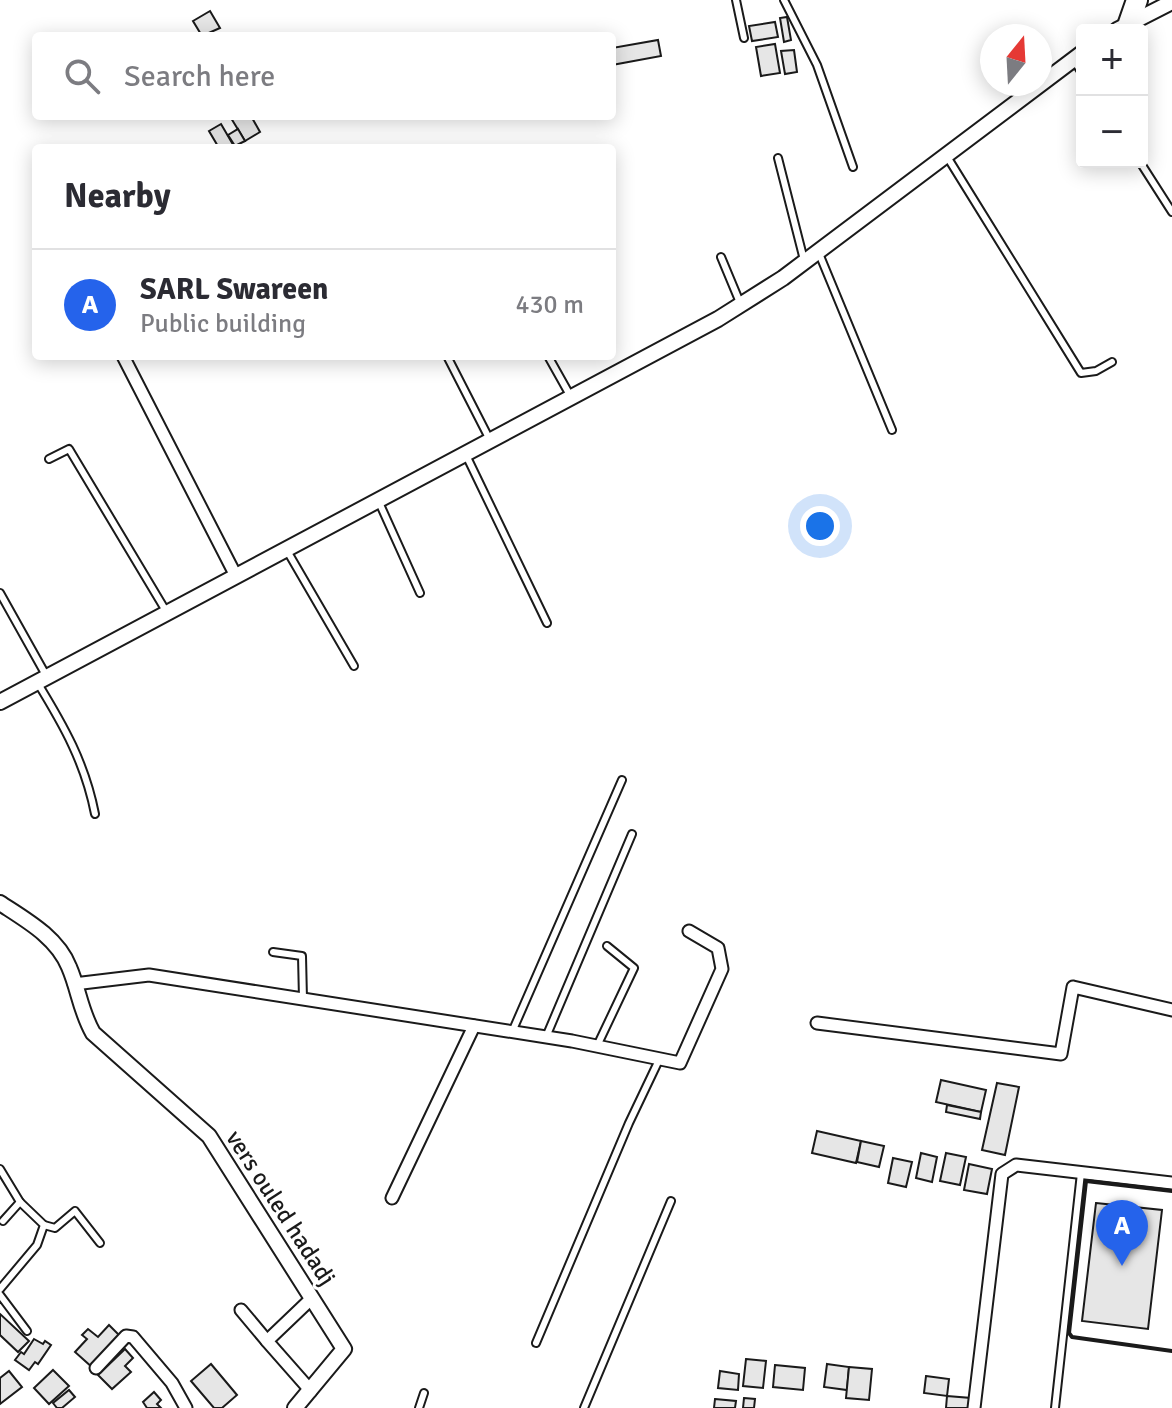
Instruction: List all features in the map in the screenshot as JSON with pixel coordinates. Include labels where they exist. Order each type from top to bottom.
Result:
[{"type":"highway","points":[[1125,24],[1137,0]]},
{"type":"street","points":[[1129,24],[1172,2]]},
{"type":"street","points":[[0,702],[718,319],[804,262],[1076,58]]},
{"type":"street","points":[[125,360],[236,576]]},
{"type":"street","name":"vers ouled hadadj","points":[[0,903],[37,928],[58,947],[69,967],[82,1014],[93,1033],[209,1136],[344,1349],[295,1408]]},
{"type":"street","points":[[74,984],[149,975],[546,1037],[680,1063],[722,969],[718,948],[689,931]]},
{"type":"street","points":[[817,1023],[1061,1054],[1073,987],[1172,1010]]},
{"type":"street","points":[[392,1198],[474,1026]]},
{"type":"street","points":[[974,1408],[1002,1174],[1016,1165],[1172,1183]]},
{"type":"street","points":[[267,1341],[312,1298]]},
{"type":"street","points":[[241,1310],[311,1391]]},
{"type":"street","points":[[96,1368],[126,1336],[133,1337],[172,1383],[186,1408]]},
{"type":"lane","points":[[736,0],[744,38]]},
{"type":"lane","points":[[784,0],[817,65],[853,167]]},
{"type":"lane","points":[[946,155],[1081,373],[1096,371],[1112,362]]},
{"type":"lane","points":[[778,158],[804,262]]},
{"type":"lane","points":[[1144,168],[1172,212]]},
{"type":"lane","points":[[818,251],[892,430]]},
{"type":"lane","points":[[721,257],[741,305]]},
{"type":"lane","points":[[449,360],[490,440]]},
{"type":"lane","points":[[550,360],[571,397]]},
{"type":"lane","points":[[49,459],[69,449],[167,612]]},
{"type":"lane","points":[[465,453],[547,623]]},
{"type":"lane","points":[[378,500],[420,593]]},
{"type":"lane","points":[[286,549],[354,666]]},
{"type":"lane","points":[[0,593],[70,736],[90,787],[95,814]]},
{"type":"lane","points":[[512,1032],[622,780]]},
{"type":"lane","points":[[546,1037],[632,834]]},
{"type":"lane","points":[[597,1046],[634,968],[607,946]]},
{"type":"lane","points":[[273,952],[302,956],[303,999]]},
{"type":"lane","points":[[536,1343],[629,1123],[659,1060]]},
{"type":"lane","points":[[0,1169],[20,1202],[44,1225],[55,1228],[75,1211],[100,1243]]},
{"type":"lane","points":[[1055,1408],[1081,1173]]},
{"type":"lane","points":[[584,1408],[671,1201]]},
{"type":"lane","points":[[3,1221],[20,1202]]},
{"type":"lane","points":[[0,1289],[37,1245],[44,1225]]},
{"type":"lane","points":[[0,1295],[27,1331]]},
{"type":"lane","points":[[419,1408],[424,1393]]},
{"type":"building","points":[[210,11],[220,28],[200,32],[193,21]]},
{"type":"building","points":[[787,17],[791,40],[784,42],[780,18]]},
{"type":"building","points":[[775,22],[778,37],[752,41],[749,26]]},
{"type":"building","points":[[658,40],[661,56],[616,64],[616,47]]},
{"type":"building","points":[[775,44],[780,73],[761,76],[756,47]]},
{"type":"building","points":[[794,50],[797,72],[785,74],[781,51]]},
{"type":"building","points":[[232,120],[253,120],[260,132],[245,141]]},
{"type":"building","points":[[221,124],[233,144],[217,144],[209,131]]},
{"type":"building","points":[[238,129],[245,141],[234,144],[228,135]]},
{"type":"building","points":[[941,1080],[986,1090],[981,1112],[936,1102]]},
{"type":"building","points":[[997,1083],[1019,1087],[1005,1155],[982,1150]]},
{"type":"building","points":[[947,1105],[981,1112],[980,1119],[946,1112]]},
{"type":"building","points":[[817,1131],[861,1141],[856,1163],[812,1153]]},
{"type":"building","points":[[861,1141],[884,1146],[879,1167],[857,1162]]},
{"type":"building","points":[[921,1153],[937,1157],[932,1182],[916,1178]]},
{"type":"building","points":[[946,1153],[966,1157],[960,1185],[940,1181]]},
{"type":"building","points":[[893,1158],[912,1162],[906,1187],[888,1183]]},
{"type":"building","points":[[969,1164],[992,1169],[987,1194],[964,1190]]},
{"type":"building","points":[[1096,1203],[1162,1210],[1148,1329],[1082,1321]]},
{"type":"building","points":[[0,1314],[29,1341],[18,1352],[0,1335]]},
{"type":"building","points":[[109,1325],[121,1337],[93,1368],[75,1352],[87,1339],[82,1335],[88,1329],[98,1337]]},
{"type":"building","points":[[34,1339],[51,1345],[38,1364],[35,1362],[29,1370],[15,1360],[21,1352],[24,1354]]},
{"type":"building","points":[[125,1349],[133,1358],[125,1366],[131,1372],[112,1389],[98,1375]]},
{"type":"building","points":[[746,1359],[766,1361],[763,1388],[743,1386]]},
{"type":"building","points":[[211,1364],[237,1395],[222,1408],[214,1408],[191,1381]]},
{"type":"building","points":[[827,1364],[849,1367],[847,1390],[824,1387]]},
{"type":"building","points":[[775,1365],[805,1368],[803,1390],[773,1387]]},
{"type":"building","points":[[849,1367],[872,1369],[869,1400],[846,1398]]},
{"type":"building","points":[[53,1370],[69,1386],[49,1404],[34,1388]]},
{"type":"building","points":[[9,1371],[22,1387],[0,1404],[0,1378]]},
{"type":"building","points":[[720,1371],[739,1374],[738,1390],[718,1388]]},
{"type":"building","points":[[926,1376],[949,1379],[947,1396],[924,1393]]},
{"type":"building","points":[[69,1390],[75,1397],[62,1408],[57,1408],[53,1403]]},
{"type":"building","points":[[154,1392],[161,1400],[157,1404],[161,1408],[147,1408],[143,1402]]},
{"type":"building","points":[[947,1396],[971,1398],[970,1408],[946,1408]]},
{"type":"building","points":[[744,1398],[755,1399],[754,1408],[743,1408]]},
{"type":"building","points":[[715,1399],[736,1401],[735,1408],[714,1408]]},
{"type":"wall","points":[[1172,1191],[1086,1181],[1069,1333],[1072,1337],[1172,1351]]},
{"type":"place","name":"SARL Swareen","points":[[1122,1266]]}]
